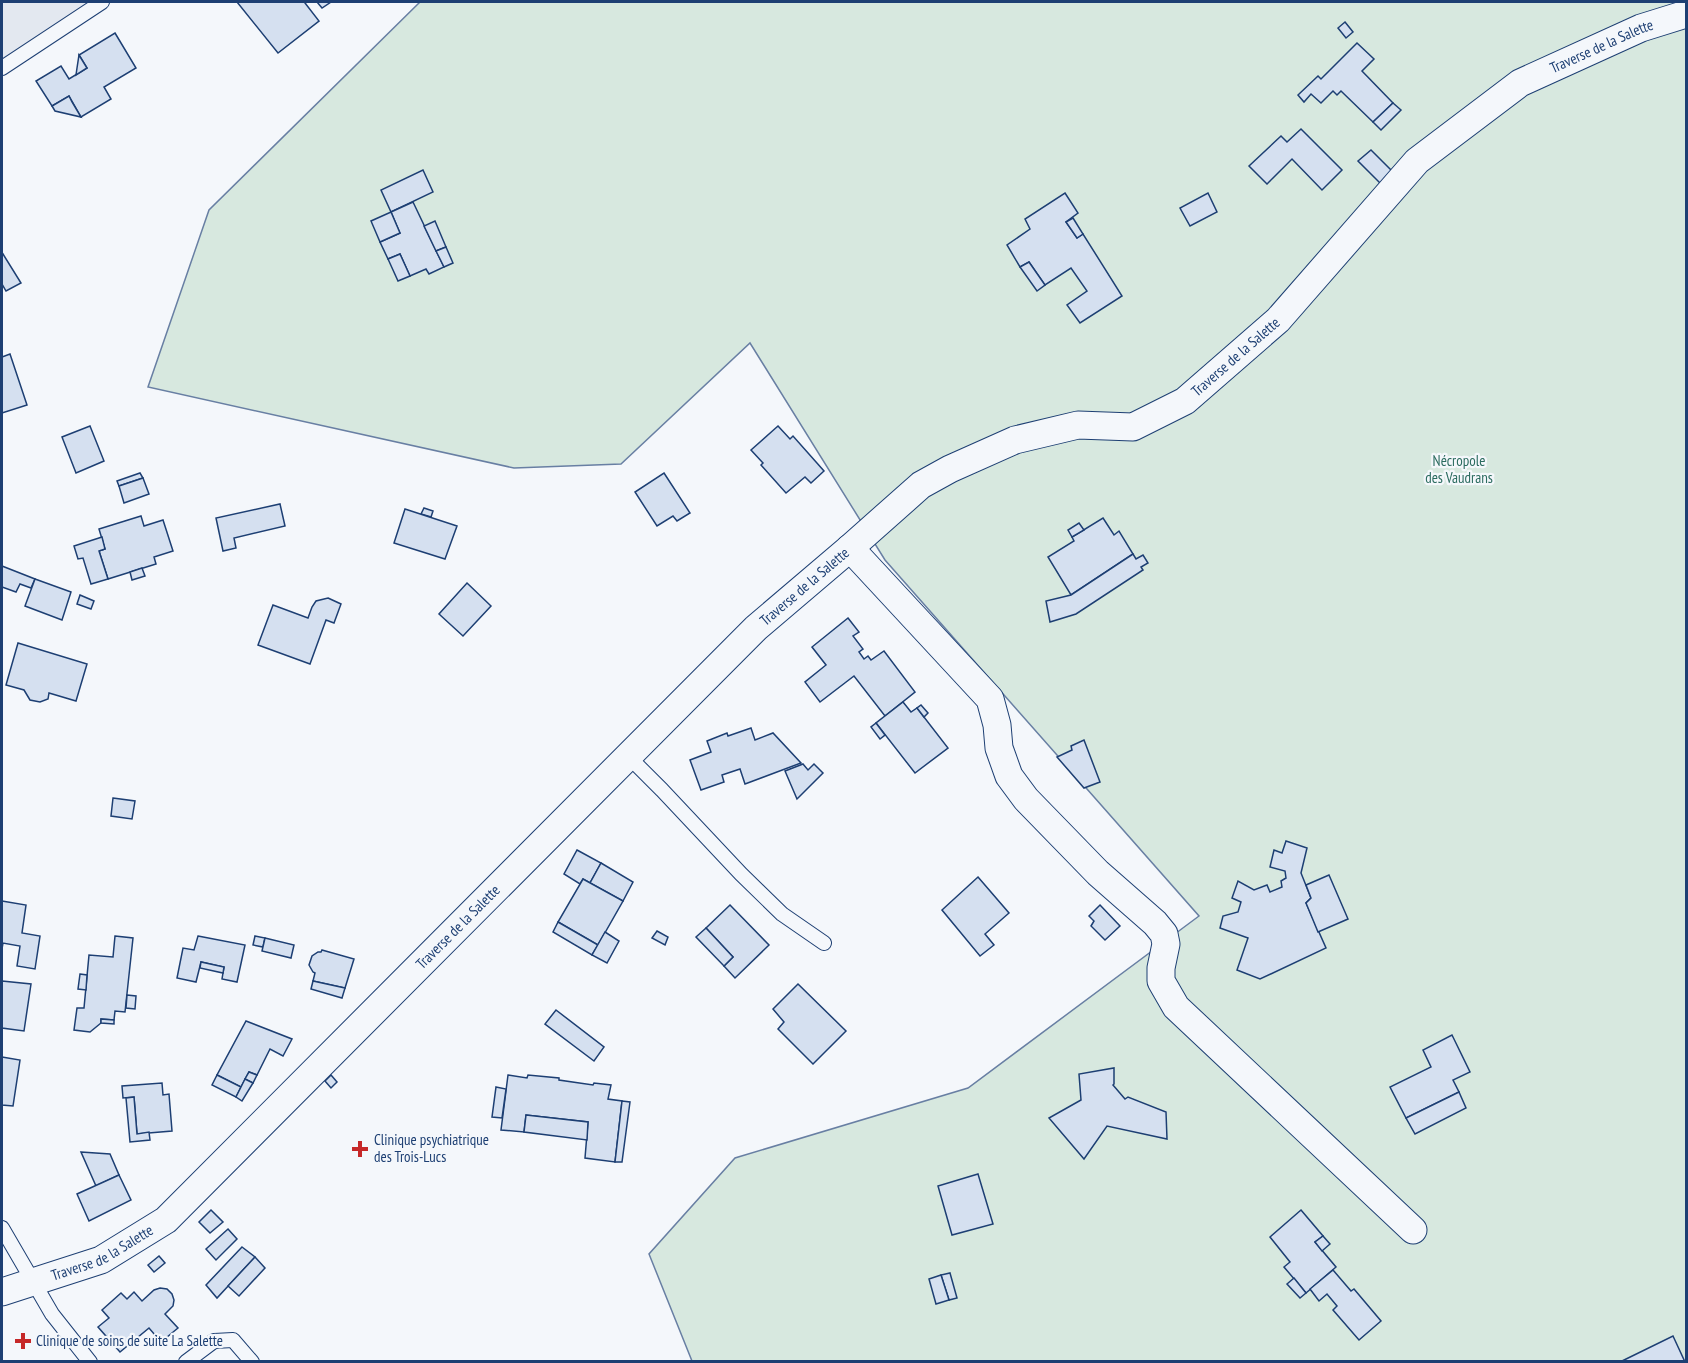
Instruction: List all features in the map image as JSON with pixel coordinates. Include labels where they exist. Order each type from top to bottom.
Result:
[{"type":"street","name":"Traverse de la Salette","points":[[2,1292],[101,1260],[166,1220],[756,628],[921,485],[950,469],[1015,440],[1078,425],[1133,427],[1185,401],[1278,321],[1417,161],[1520,83],[1641,28],[1686,14]]},
{"type":"street","points":[[850,548],[990,699],[997,725],[999,748],[1009,776],[1026,799],[1098,873],[1155,923],[1164,934],[1166,944],[1161,981],[1176,1007],[1413,1230]]},
{"type":"lane","points":[[2,68],[102,2]]},
{"type":"lane","points":[[628,756],[782,914],[825,943]]},
{"type":"lane","points":[[2,1228],[52,1314],[90,1362]]},
{"type":"lane","points":[[186,1362],[214,1341],[233,1340],[252,1362]]},
{"type":"green space","name":"Nécropole des Vaudrans","points":[[420,2],[1686,2],[1686,1361],[692,1361],[649,1254],[735,1158],[968,1088],[1199,916],[885,560],[750,343],[621,464],[514,468],[148,387],[209,210]]},
{"type":"shaded area","points":[[2,2],[97,2],[2,68]]},
{"type":"building","points":[[237,2],[307,2],[305,3],[319,21],[278,53]]},
{"type":"building","points":[[317,2],[331,2],[322,8]]},
{"type":"building","points":[[1345,22],[1353,32],[1346,38],[1338,28]]},
{"type":"building","points":[[115,33],[136,68],[104,87],[111,99],[81,117],[69,96],[52,106],[36,81],[61,66],[69,79],[87,68],[79,55]]},
{"type":"building","points":[[1357,43],[1374,59],[1362,71],[1393,103],[1373,122],[1341,91],[1337,95],[1333,91],[1321,103],[1311,94],[1304,102],[1298,95],[1318,76],[1321,79]]},
{"type":"building","points":[[79,55],[87,68],[76,75],[77,68]]},
{"type":"building","points":[[69,96],[81,117],[55,111],[52,106]]},
{"type":"building","points":[[1393,103],[1401,110],[1381,130],[1373,122]]},
{"type":"building","points":[[1301,129],[1342,170],[1322,190],[1292,159],[1267,184],[1249,166],[1281,136],[1287,142]]},
{"type":"building","points":[[1371,150],[1394,173],[1382,185],[1358,161]]},
{"type":"building","points":[[423,170],[433,192],[391,212],[381,190]]},
{"type":"building","points":[[1065,193],[1078,213],[1066,222],[1077,238],[1083,234],[1122,296],[1080,323],[1067,305],[1087,291],[1071,268],[1045,285],[1029,262],[1020,267],[1007,245],[1030,229],[1025,219]]},
{"type":"building","points":[[1208,193],[1217,212],[1190,226],[1180,208]]},
{"type":"building","points":[[413,202],[444,267],[429,274],[426,269],[410,276],[400,254],[388,259],[380,242],[400,233],[391,212]]},
{"type":"building","points":[[391,212],[400,233],[380,242],[371,221]]},
{"type":"building","points":[[1073,218],[1083,234],[1077,238],[1066,222]]},
{"type":"building","points":[[435,221],[446,247],[436,251],[424,226]]},
{"type":"building","points":[[446,247],[453,263],[444,267],[436,251]]},
{"type":"building","points":[[3,254],[21,283],[6,291],[2,284]]},
{"type":"building","points":[[400,254],[410,276],[398,281],[388,259]]},
{"type":"building","points":[[1029,262],[1045,285],[1037,291],[1020,267]]},
{"type":"building","points":[[10,354],[27,405],[2,413],[2,357]]},
{"type":"building","points":[[90,426],[104,461],[76,473],[62,437]]},
{"type":"building","points":[[778,426],[790,439],[793,436],[824,471],[811,483],[805,477],[786,493],[751,450]]},
{"type":"building","points":[[140,473],[143,478],[119,486],[117,481]]},
{"type":"building","points":[[664,473],[690,513],[677,521],[673,516],[657,526],[635,492]]},
{"type":"building","points":[[143,478],[149,494],[124,503],[119,486]]},
{"type":"building","points":[[280,504],[285,526],[234,538],[236,548],[223,551],[216,518]]},
{"type":"building","points":[[424,508],[433,511],[431,517],[421,514]]},
{"type":"building","points":[[405,509],[457,526],[445,559],[394,543]]},
{"type":"building","points":[[141,516],[144,526],[163,520],[173,551],[154,557],[156,564],[108,579],[99,551],[105,549],[99,529]]},
{"type":"building","points":[[1103,518],[1114,535],[1119,531],[1133,554],[1071,595],[1048,557],[1074,541],[1072,537]]},
{"type":"building","points":[[1079,523],[1084,530],[1072,537],[1068,530]]},
{"type":"building","points":[[102,537],[105,549],[99,551],[108,579],[91,584],[83,558],[78,559],[74,546]]},
{"type":"building","points":[[1133,554],[1136,559],[1143,555],[1148,563],[1141,567],[1143,570],[1076,614],[1050,622],[1046,601],[1071,595]]},
{"type":"building","points":[[2,566],[35,579],[31,588],[20,584],[16,592],[2,587]]},
{"type":"building","points":[[142,568],[145,576],[132,580],[130,572]]},
{"type":"building","points":[[35,579],[71,592],[62,620],[25,606]]},
{"type":"building","points":[[467,583],[491,606],[463,636],[439,614]]},
{"type":"building","points":[[80,595],[94,601],[91,609],[77,604]]},
{"type":"building","points":[[328,598],[341,604],[334,623],[326,620],[310,664],[258,645],[273,605],[308,618],[316,601]]},
{"type":"building","points":[[848,618],[859,632],[853,636],[863,649],[859,652],[864,659],[868,656],[871,660],[884,651],[915,692],[885,716],[854,676],[820,702],[805,682],[826,665],[812,647]]},
{"type":"building","points":[[18,643],[87,664],[76,701],[49,693],[48,699],[40,702],[30,700],[24,690],[6,685]]},
{"type":"building","points":[[903,702],[911,712],[917,708],[948,748],[915,773],[876,723]]},
{"type":"building","points":[[921,705],[928,713],[924,717],[917,708]]},
{"type":"building","points":[[876,723],[885,735],[880,739],[871,727]]},
{"type":"building","points":[[751,728],[755,740],[773,733],[801,763],[745,784],[740,769],[722,775],[724,782],[701,790],[690,760],[711,752],[707,741],[727,733],[728,736]]},
{"type":"building","points":[[1084,740],[1100,782],[1084,788],[1057,757],[1072,750],[1071,746]]},
{"type":"building","points":[[803,764],[808,770],[814,764],[823,773],[797,799],[785,771]]},
{"type":"building","points":[[113,798],[135,801],[132,819],[111,816]]},
{"type":"building","points":[[1286,841],[1307,848],[1301,873],[1311,898],[1306,903],[1326,948],[1260,979],[1237,970],[1248,938],[1220,928],[1223,916],[1238,912],[1241,902],[1232,898],[1238,881],[1254,890],[1267,885],[1270,892],[1282,887],[1281,881],[1286,878],[1285,871],[1270,867],[1274,850],[1282,853]]},
{"type":"building","points":[[577,850],[601,863],[590,883],[583,879],[580,884],[564,874]]},
{"type":"building","points":[[601,863],[633,882],[623,901],[590,883]]},
{"type":"building","points":[[1329,875],[1348,919],[1318,932],[1306,903],[1311,898],[1306,885]]},
{"type":"building","points":[[978,877],[1009,913],[985,934],[994,945],[980,956],[942,910]]},
{"type":"building","points":[[583,879],[623,901],[598,945],[558,922]]},
{"type":"building","points":[[2,901],[26,905],[22,933],[40,936],[35,969],[17,966],[20,946],[3,943],[2,949]]},
{"type":"building","points":[[730,905],[769,945],[735,978],[724,966],[733,957],[706,928]]},
{"type":"building","points":[[1100,905],[1120,926],[1105,940],[1091,926],[1094,921],[1089,916]]},
{"type":"building","points":[[558,922],[598,945],[592,955],[553,932]]},
{"type":"building","points":[[706,928],[733,957],[724,966],[696,937]]},
{"type":"building","points":[[657,931],[668,937],[665,945],[652,938]]},
{"type":"building","points":[[605,932],[619,941],[607,963],[592,955]]},
{"type":"building","points":[[115,936],[133,938],[125,1012],[115,1011],[114,1020],[101,1019],[101,1023],[90,1032],[74,1030],[77,1008],[84,1008],[89,955],[113,957]]},
{"type":"building","points":[[198,936],[245,945],[237,982],[222,979],[224,967],[201,962],[196,982],[177,978],[183,948],[194,950]]},
{"type":"building","points":[[255,936],[265,938],[263,947],[253,945]]},
{"type":"building","points":[[265,938],[294,945],[291,958],[262,951]]},
{"type":"building","points":[[322,950],[354,959],[345,988],[313,981],[315,973],[309,965],[312,956]]},
{"type":"building","points":[[201,962],[224,967],[223,973],[200,968]]},
{"type":"building","points":[[80,974],[87,975],[86,990],[78,989]]},
{"type":"building","points":[[2,981],[31,984],[24,1031],[2,1028]]},
{"type":"building","points":[[313,981],[345,988],[342,998],[311,989]]},
{"type":"building","points":[[798,984],[846,1031],[813,1064],[778,1029],[784,1022],[773,1009]]},
{"type":"building","points":[[127,995],[136,996],[135,1009],[126,1008]]},
{"type":"building","points":[[556,1010],[604,1047],[594,1061],[545,1024]]},
{"type":"building","points":[[101,1019],[114,1020],[114,1024],[101,1023]]},
{"type":"building","points":[[246,1021],[292,1039],[283,1056],[270,1049],[257,1075],[249,1072],[241,1087],[217,1075]]},
{"type":"building","points":[[1452,1035],[1470,1072],[1453,1080],[1459,1092],[1406,1118],[1390,1087],[1431,1067],[1423,1050]]},
{"type":"building","points":[[2,1057],[20,1060],[13,1106],[2,1105]]},
{"type":"building","points":[[1114,1068],[1113,1085],[1125,1099],[1128,1097],[1166,1112],[1167,1139],[1107,1126],[1084,1159],[1049,1118],[1081,1100],[1079,1074]]},
{"type":"building","points":[[249,1072],[257,1075],[253,1083],[245,1079]]},
{"type":"building","points":[[217,1075],[241,1087],[236,1097],[212,1085]]},
{"type":"building","points":[[331,1075],[337,1082],[331,1088],[325,1081]]},
{"type":"building","points":[[508,1075],[527,1078],[528,1075],[559,1078],[559,1080],[593,1085],[594,1083],[611,1085],[608,1099],[622,1101],[615,1162],[585,1158],[588,1122],[526,1115],[524,1132],[501,1130]]},
{"type":"building","points":[[245,1079],[253,1083],[242,1101],[236,1097]]},
{"type":"building","points":[[162,1083],[163,1095],[169,1094],[172,1131],[137,1134],[134,1097],[123,1098],[122,1086]]},
{"type":"building","points":[[496,1087],[506,1089],[502,1118],[492,1117]]},
{"type":"building","points":[[1459,1092],[1466,1108],[1415,1134],[1406,1118]]},
{"type":"building","points":[[134,1097],[137,1134],[149,1132],[150,1140],[130,1142],[126,1098]]},
{"type":"building","points":[[622,1101],[630,1102],[622,1162],[615,1162]]},
{"type":"building","points":[[526,1115],[588,1122],[587,1140],[524,1132]]},
{"type":"building","points":[[81,1152],[110,1154],[119,1175],[96,1186]]},
{"type":"building","points":[[978,1174],[993,1224],[952,1235],[938,1186]]},
{"type":"building","points":[[119,1175],[131,1200],[89,1221],[77,1194]]},
{"type":"building","points":[[211,1210],[223,1222],[210,1233],[199,1222]]},
{"type":"building","points":[[1301,1210],[1323,1236],[1315,1242],[1336,1267],[1306,1293],[1284,1267],[1290,1262],[1270,1237]]},
{"type":"building","points":[[228,1229],[237,1239],[216,1260],[206,1249]]},
{"type":"building","points":[[1323,1236],[1330,1244],[1322,1251],[1315,1242]]},
{"type":"building","points":[[242,1247],[255,1257],[217,1298],[206,1285]]},
{"type":"building","points":[[159,1256],[165,1263],[154,1272],[148,1265]]},
{"type":"building","points":[[255,1257],[265,1268],[239,1296],[228,1286]]},
{"type":"building","points":[[1333,1270],[1351,1291],[1354,1289],[1381,1321],[1359,1340],[1333,1310],[1337,1306],[1327,1294],[1319,1301],[1310,1289]]},
{"type":"building","points":[[950,1273],[957,1298],[949,1300],[941,1275]]},
{"type":"building","points":[[941,1275],[949,1300],[936,1304],[929,1279]]},
{"type":"building","points":[[1294,1278],[1306,1293],[1300,1298],[1287,1284]]},
{"type":"building","points":[[167,1289],[172,1294],[173,1306],[165,1314],[178,1328],[161,1342],[149,1328],[120,1352],[98,1327],[109,1318],[102,1310],[121,1293],[127,1299],[134,1292],[142,1301],[154,1290]]},
{"type":"building","points":[[1673,1336],[1685,1362],[1622,1361]]},
{"type":"place","name":"Clinique psychiatrique des Trois-Lucs","points":[[360,1149]]},
{"type":"place","name":"Clinique de soins de suite La Salette","points":[[23,1341]]}]
